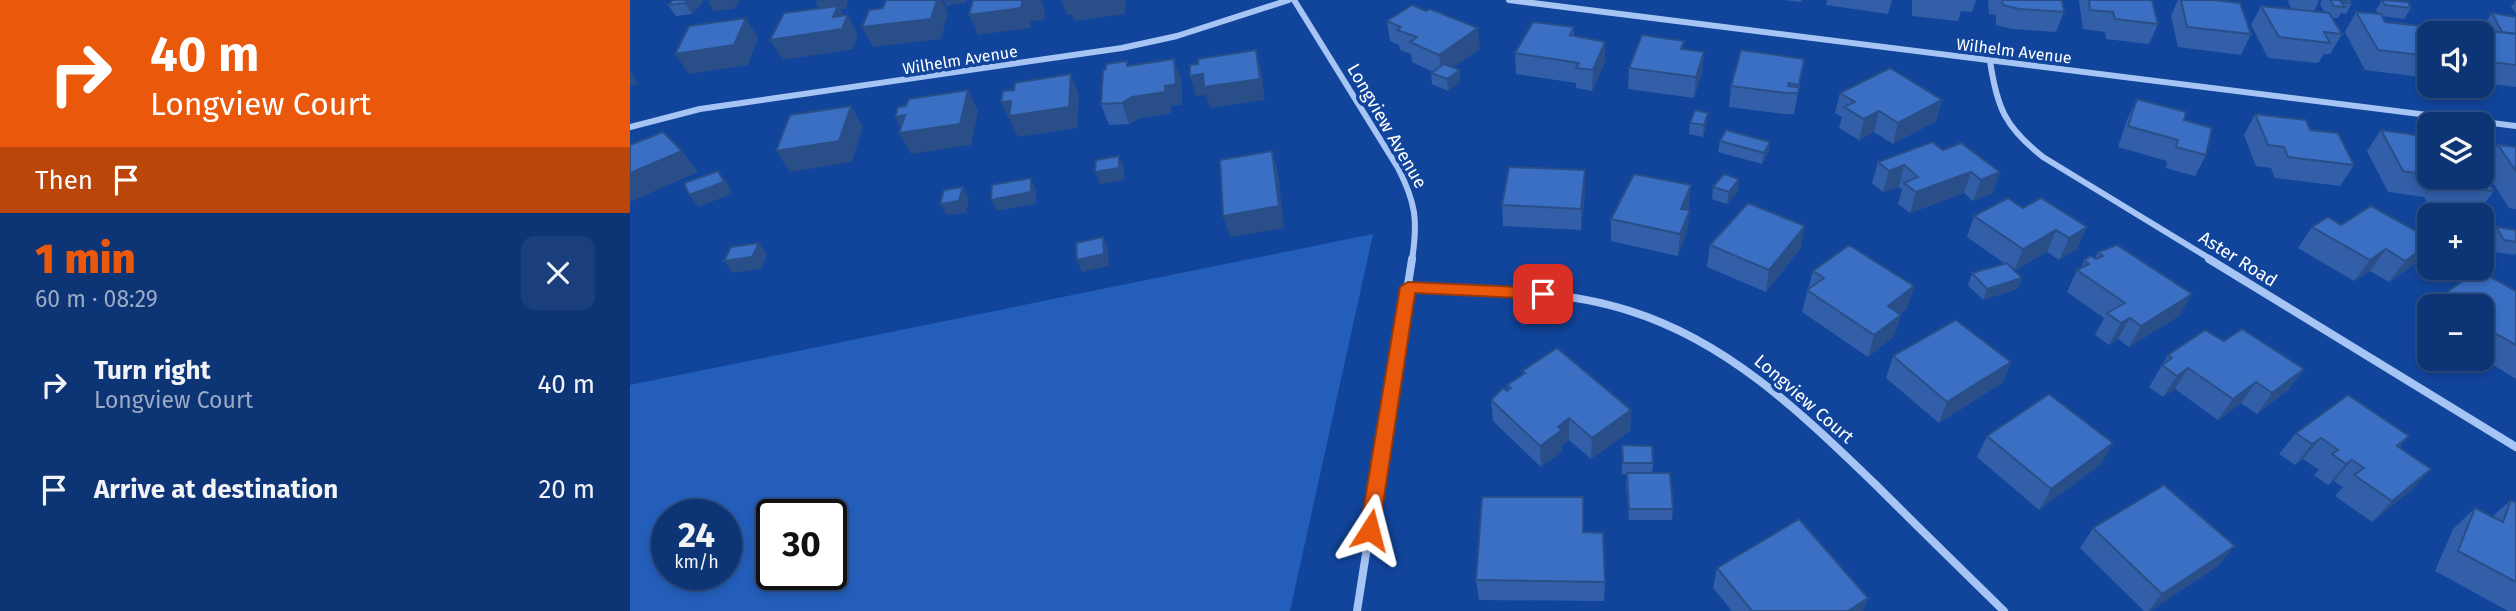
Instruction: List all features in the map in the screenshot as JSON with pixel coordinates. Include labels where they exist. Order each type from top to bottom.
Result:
[{"type":"street","name":"Wilhelm Avenue","points":[[630,127],[700,109],[1122,48],[1177,36],[1292,0]]},
{"type":"street","name":"Longview Avenue","points":[[1292,0],[1398,168],[1412,197],[1416,215],[1408,287],[1357,611]]},
{"type":"street","name":"Wilhelm Avenue","points":[[1509,0],[2516,126]]},
{"type":"street","name":"Aster Road","points":[[1990,61],[1996,101],[2004,120],[2016,136],[2043,157],[2516,447]]},
{"type":"street","name":"Longview Court","points":[[1408,287],[1543,294],[1587,301],[1629,311],[1705,343],[1742,365],[1806,417],[2004,611]]},
{"type":"shaded area","points":[[1373,234],[1290,611],[630,611],[630,385]]},
{"type":"building","points":[[673,0],[688,0],[685,3],[668,5]]},
{"type":"building","points":[[886,0],[937,0],[931,19],[862,27],[869,10],[883,8]]},
{"type":"building","points":[[973,0],[1035,0],[1022,2],[1021,8],[969,15]]},
{"type":"building","points":[[2002,0],[2062,0],[2064,12],[2019,9],[2003,5]]},
{"type":"building","points":[[2089,0],[2152,0],[2158,24],[2115,19],[2113,12],[2090,10]]},
{"type":"building","points":[[2181,0],[2240,3],[2251,34],[2187,27]]},
{"type":"building","points":[[2330,0],[2350,0],[2352,3],[2341,2],[2345,7],[2334,6]]},
{"type":"building","points":[[2382,0],[2408,2],[2411,8],[2385,5]]},
{"type":"building","points":[[1412,5],[1426,11],[1430,9],[1478,28],[1439,55],[1410,42],[1417,37],[1397,30],[1401,27],[1387,21]]},
{"type":"building","points":[[838,6],[833,17],[848,15],[842,29],[770,40],[784,13]]},
{"type":"building","points":[[2261,6],[2329,13],[2342,34],[2324,32],[2330,43],[2279,37]]},
{"type":"building","points":[[2356,12],[2381,14],[2385,22],[2417,25],[2417,55],[2378,50]]},
{"type":"building","points":[[2492,13],[2516,17],[2516,34],[2502,32]]},
{"type":"building","points":[[746,18],[734,45],[675,54],[689,26]]},
{"type":"building","points":[[1533,22],[1574,27],[1570,35],[1605,42],[1593,70],[1576,68],[1579,63],[1515,53]]},
{"type":"building","points":[[2494,31],[2516,34],[2516,65],[2494,62]]},
{"type":"building","points":[[1642,35],[1684,41],[1681,49],[1704,52],[1696,77],[1629,68]]},
{"type":"building","points":[[1256,50],[1260,79],[1204,87],[1203,74],[1190,76],[1190,65],[1198,64],[1198,59]]},
{"type":"building","points":[[1741,50],[1804,59],[1799,85],[1789,83],[1788,86],[1799,87],[1798,93],[1731,86]]},
{"type":"building","points":[[1174,59],[1176,84],[1165,86],[1165,92],[1132,97],[1122,103],[1101,104],[1103,70],[1106,69],[1106,64],[1127,61],[1127,66]]},
{"type":"building","points":[[1444,64],[1460,70],[1447,79],[1431,73]]},
{"type":"building","points":[[1890,68],[1942,100],[1898,123],[1879,111],[1864,119],[1844,107],[1855,102],[1840,93]]},
{"type":"building","points":[[1071,74],[1069,107],[1009,116],[1011,101],[1001,102],[1003,91],[1014,90],[1015,83]]},
{"type":"building","points":[[968,90],[960,124],[899,133],[905,115],[895,117],[898,107],[906,106],[909,99]]},
{"type":"building","points":[[2137,99],[2186,112],[2184,120],[2212,128],[2206,155],[2176,147],[2178,140],[2128,126]]},
{"type":"building","points":[[851,106],[839,141],[776,151],[790,115]]},
{"type":"building","points":[[1695,110],[1708,113],[1704,125],[1690,123]]},
{"type":"building","points":[[2255,114],[2306,120],[2310,130],[2338,133],[2354,165],[2288,157],[2284,147],[2268,145]]},
{"type":"building","points":[[1726,130],[1770,142],[1764,153],[1720,141]]},
{"type":"building","points":[[2381,130],[2417,135],[2417,173],[2403,171]]},
{"type":"building","points":[[663,132],[682,151],[630,173],[630,145]]},
{"type":"building","points":[[1932,142],[1943,150],[1961,143],[2000,172],[1981,180],[1971,172],[1916,192],[1904,183],[1918,177],[1904,165],[1889,171],[1878,162]]},
{"type":"building","points":[[2498,145],[2516,147],[2516,171]]},
{"type":"building","points":[[1272,151],[1279,206],[1223,216],[1220,160]]},
{"type":"building","points":[[1119,156],[1119,168],[1095,172],[1096,160]]},
{"type":"building","points":[[1509,167],[1585,170],[1581,209],[1502,205]]},
{"type":"building","points":[[718,171],[724,182],[689,195],[684,183]]},
{"type":"building","points":[[1634,174],[1691,185],[1681,209],[1690,210],[1680,234],[1611,219]]},
{"type":"building","points":[[1724,174],[1739,179],[1729,192],[1713,187]]},
{"type":"building","points":[[1031,178],[1031,192],[991,200],[992,185]]},
{"type":"building","points":[[963,187],[959,201],[940,204],[944,190]]},
{"type":"building","points":[[2008,198],[2023,208],[2041,198],[2087,227],[2069,238],[2056,230],[2023,249],[1974,216]]},
{"type":"building","points":[[1748,203],[1805,226],[1769,270],[1710,245]]},
{"type":"building","points":[[2371,206],[2417,231],[2417,252],[2405,261],[2386,249],[2370,260],[2312,227],[2328,217],[2341,225]]},
{"type":"building","points":[[2496,227],[2516,230],[2516,242],[2504,240]]},
{"type":"building","points":[[1103,237],[1104,254],[1077,260],[1076,243]]},
{"type":"building","points":[[759,243],[752,257],[724,261],[731,247]]},
{"type":"building","points":[[1849,245],[1914,286],[1888,306],[1901,315],[1874,335],[1807,290],[1824,278],[1813,271]]},
{"type":"building","points":[[2117,245],[2192,294],[2141,326],[2130,318],[2121,323],[2107,313],[2125,303],[2077,270],[2089,264],[2084,260],[2091,256],[2096,259],[2103,256],[2098,252]]},
{"type":"building","points":[[2007,263],[2022,278],[1987,289],[1972,273]]},
{"type":"building","points":[[2494,279],[2516,291],[2516,345],[2494,333],[2494,294],[2447,292],[2464,280]]},
{"type":"building","points":[[1956,320],[2011,362],[1947,402],[1893,356]]},
{"type":"building","points":[[2242,329],[2304,369],[2272,393],[2256,382],[2233,399],[2188,368],[2177,376],[2162,365],[2172,358],[2168,355],[2205,330],[2224,341]]},
{"type":"building","points":[[1557,348],[1631,410],[1592,438],[1569,418],[1558,427],[1562,430],[1540,446],[1491,400],[1503,388],[1507,391],[1511,388],[1507,385],[1525,373],[1522,371]]},
{"type":"building","points":[[2049,394],[2113,443],[2051,489],[1987,436]]},
{"type":"building","points":[[2348,395],[2409,436],[2397,446],[2431,469],[2392,501],[2354,475],[2364,468],[2352,460],[2346,464],[2332,454],[2338,450],[2321,438],[2312,444],[2296,433]]},
{"type":"building","points":[[1622,445],[1652,446],[1653,463],[1623,463]]},
{"type":"building","points":[[1627,473],[1670,473],[1673,509],[1629,509]]},
{"type":"building","points":[[2164,485],[2235,546],[2162,594],[2093,528]]},
{"type":"building","points":[[1482,497],[1583,497],[1583,532],[1603,533],[1605,582],[1476,580]]},
{"type":"building","points":[[2511,500],[2516,503],[2516,582],[2458,551],[2475,508],[2503,522]]},
{"type":"building","points":[[1799,519],[1868,598],[1848,611],[1752,611],[1717,568]]},
{"type":"route","points":[[1370,530],[1408,287],[1543,294]]}]
